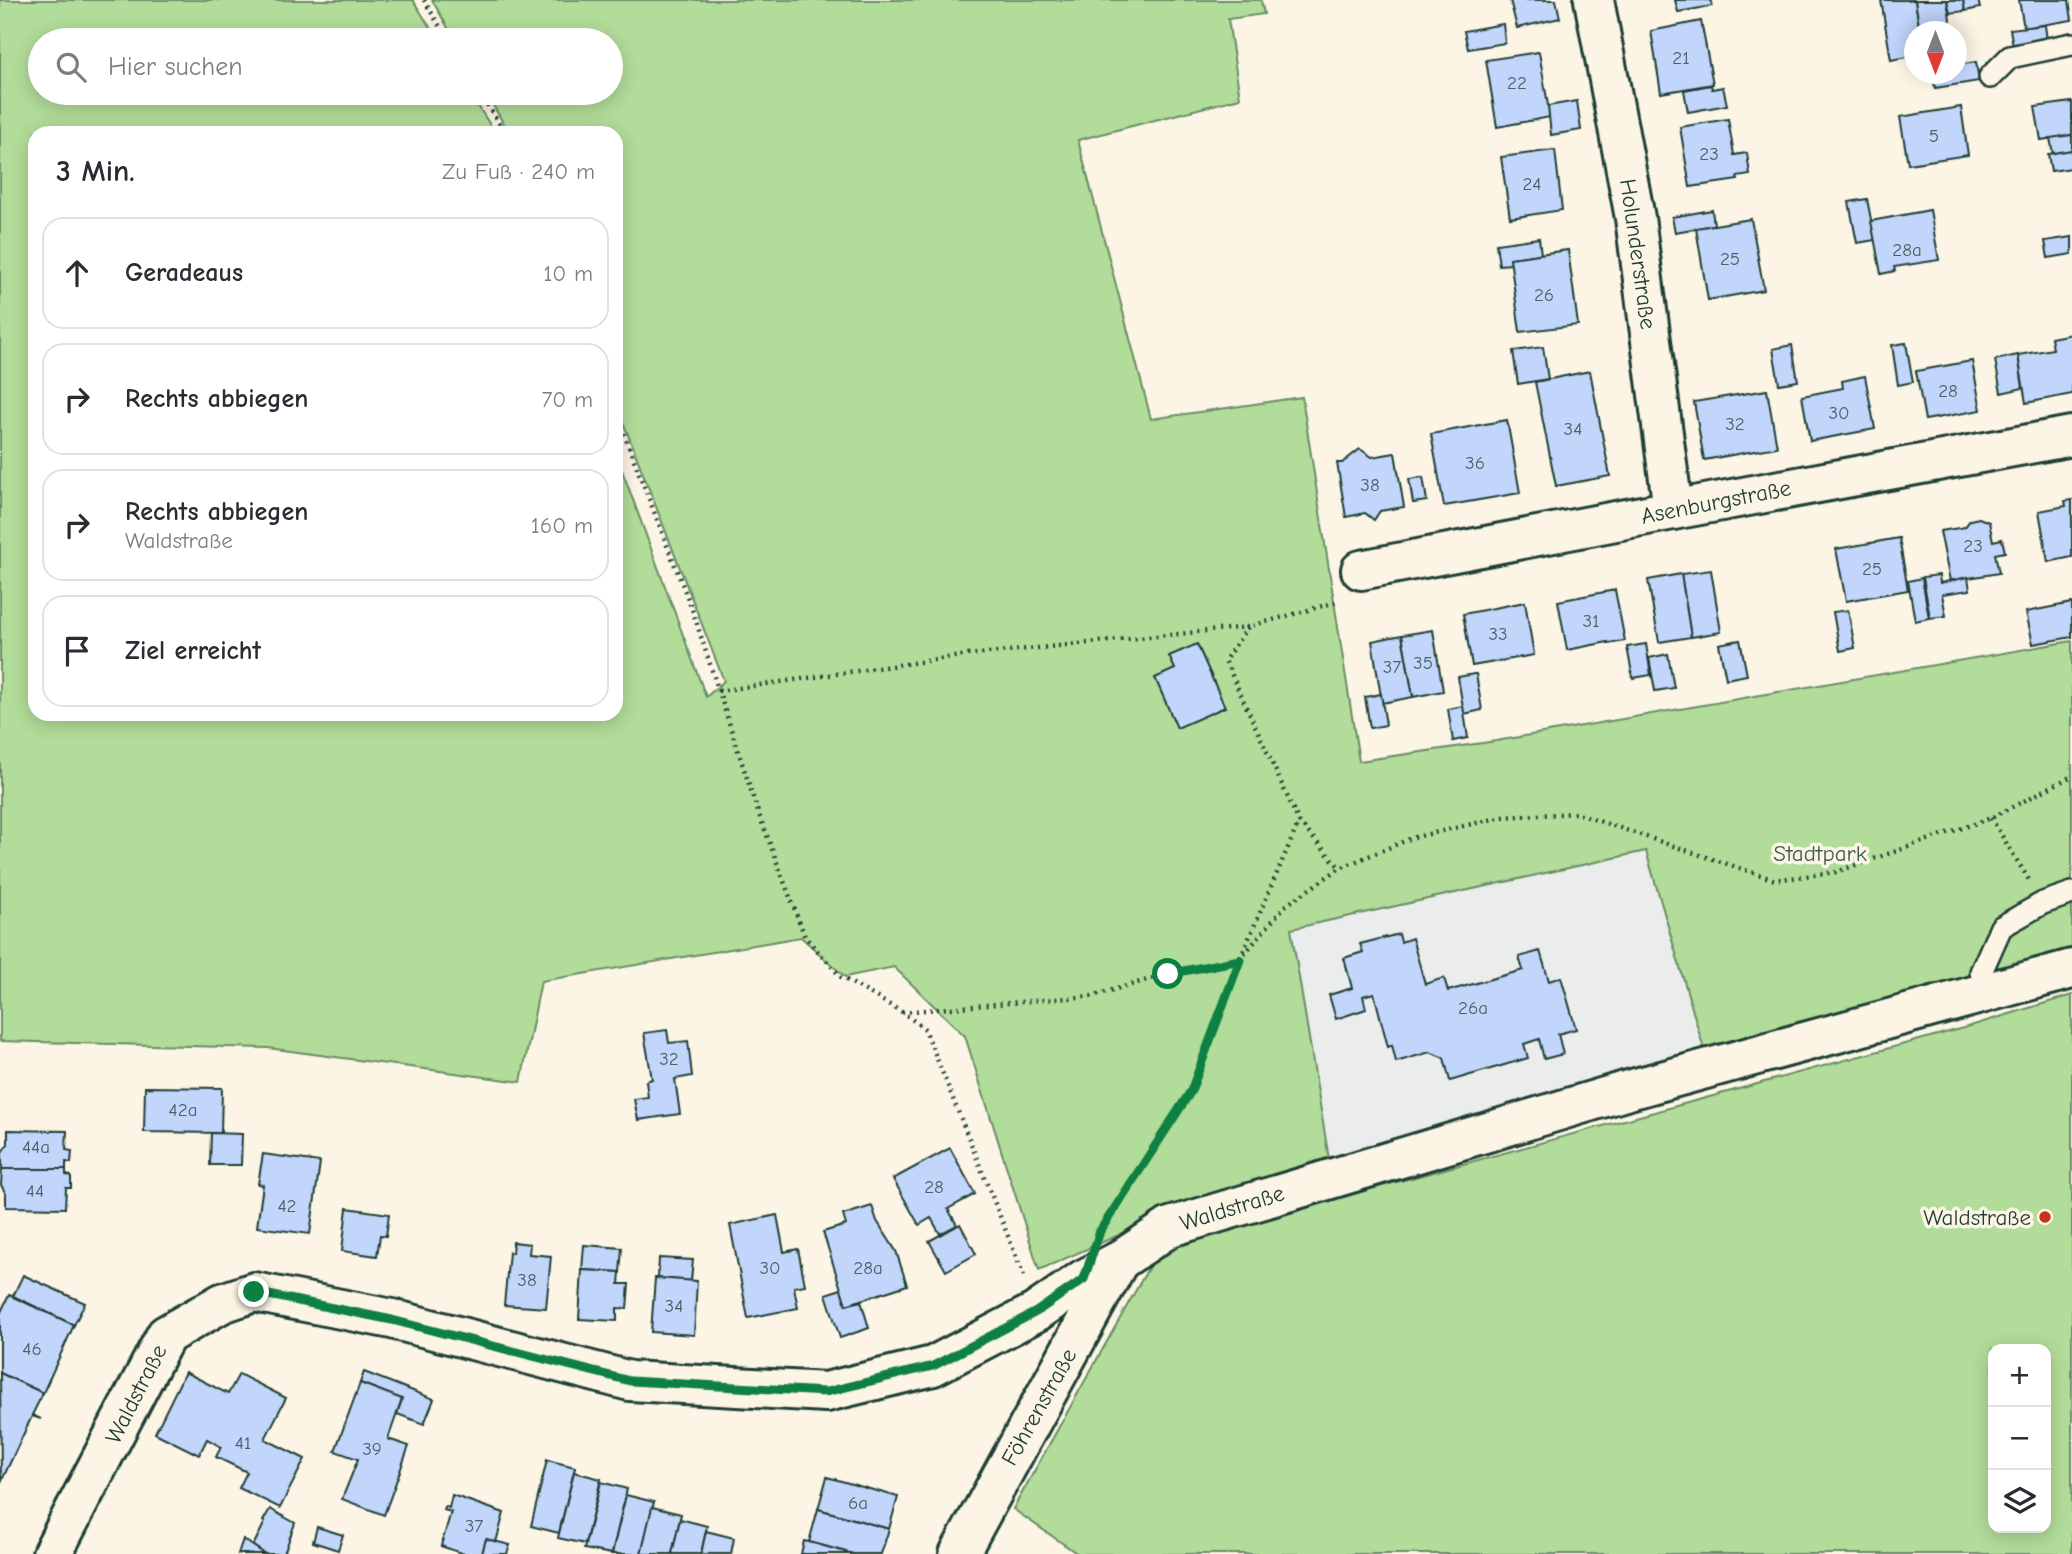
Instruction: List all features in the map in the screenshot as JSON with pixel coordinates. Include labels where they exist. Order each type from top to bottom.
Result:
[{"type":"street","name":"Holunderstraße","points":[[1594,0],[1635,218],[1673,510]]},
{"type":"street","name":"Asenburgstraße","points":[[1361,570],[2072,436]]},
{"type":"street","name":"Waldstraße","points":[[52,1554],[166,1335],[222,1303],[254,1292],[392,1320],[630,1381],[826,1392],[933,1366],[1036,1312],[1084,1279],[1119,1261],[1170,1227],[1625,1091],[2072,969]]},
{"type":"street","name":"Föhrenstraße","points":[[959,1554],[1119,1261]]},
{"type":"lane","points":[[1990,77],[2010,57],[2072,44]]},
{"type":"lane","points":[[1989,992],[1981,972],[2001,927],[2043,903],[2072,892]]},
{"type":"path","points":[[424,0],[441,28]]},
{"type":"path","points":[[488,105],[501,126]]},
{"type":"path","points":[[623,432],[693,612],[758,813],[805,937],[841,977],[902,1012],[925,1029],[1023,1272]]},
{"type":"path","points":[[718,691],[968,655],[1248,627],[1342,601],[1361,570]]},
{"type":"path","points":[[1248,627],[1225,660],[1299,822],[1340,868]]},
{"type":"path","points":[[902,1012],[1092,996],[1168,974],[1240,960],[1285,906],[1340,868],[1412,838],[1502,817],[1574,813],[1775,880],[1836,872],[1991,818],[2072,776]]},
{"type":"path","points":[[1991,818],[2043,903]]},
{"type":"path","points":[[1084,1279],[1100,1231],[1191,1091],[1240,960],[1299,822]]},
{"type":"shaded area","points":[[1647,851],[1706,1056],[1329,1159],[1290,929]]},
{"type":"green space","name":"Stadtpark","points":[[0,0],[413,0],[430,28],[28,28],[28,105],[478,105],[491,126],[28,126],[28,721],[623,721],[623,473],[706,697],[724,681],[623,422],[623,126],[505,126],[493,105],[623,105],[623,28],[448,28],[432,0],[1261,0],[1264,14],[1228,19],[1240,98],[1078,140],[1151,419],[1302,397],[1359,761],[1496,741],[2072,641],[2072,956],[1706,1056],[1646,851],[1291,929],[1329,1159],[1167,1214],[1039,1270],[965,1036],[894,967],[845,977],[801,937],[541,981],[521,1082],[268,1048],[0,1041]]},
{"type":"green space","points":[[2072,995],[2072,1554],[1078,1554],[1013,1509],[1155,1256],[1198,1236],[1967,1027]]},
{"type":"building","points":[[1510,0],[1556,0],[1560,18],[1517,28]]},
{"type":"building","points":[[1675,0],[1711,0],[1712,6],[1678,12]]},
{"type":"building","points":[[1881,0],[1915,0],[1918,21],[1904,21],[1904,58],[1891,60]]},
{"type":"building","points":[[1915,0],[1947,0],[1950,21],[1918,21]]},
{"type":"building","points":[[1947,0],[1963,0],[1965,11],[1950,13]]},
{"type":"building","points":[[1963,0],[1978,0],[1980,8],[1965,11]]},
{"type":"building","points":[[2019,0],[2069,0],[2072,20],[2024,28]]},
{"type":"building","points":[[1701,21],[1713,84],[1661,93],[1651,31]]},
{"type":"building","points":[[1503,24],[1505,43],[1468,49],[1464,31]]},
{"type":"building","points":[[2045,25],[2047,40],[2013,46],[2010,29]]},
{"type":"building","points":[[1539,52],[1550,117],[1497,127],[1486,60]]},
{"type":"building","points":[[1976,62],[1979,81],[1967,83],[1967,63]]},
{"type":"building","points":[[1934,84],[1960,84],[1935,88]]},
{"type":"building","points":[[1711,85],[1712,89],[1723,87],[1727,105],[1688,112],[1684,90]]},
{"type":"building","points":[[1577,101],[1581,130],[1551,135],[1548,106]]},
{"type":"building","points":[[2072,102],[2072,135],[2041,140],[2035,107]]},
{"type":"building","points":[[1961,107],[1968,155],[1908,164],[1900,117]]},
{"type":"building","points":[[1728,119],[1734,155],[1747,153],[1750,175],[1737,177],[1738,180],[1690,187],[1680,127]]},
{"type":"building","points":[[2072,135],[2072,150],[2053,154],[2050,138]]},
{"type":"building","points":[[1555,150],[1562,210],[1510,218],[1501,157]]},
{"type":"building","points":[[2072,150],[2072,168],[2051,171],[2048,154]]},
{"type":"building","points":[[1867,199],[1875,240],[1857,243],[1849,202]]},
{"type":"building","points":[[1712,210],[1714,225],[1675,232],[1672,217]]},
{"type":"building","points":[[1930,210],[1939,260],[1894,267],[1895,271],[1881,274],[1871,221]]},
{"type":"building","points":[[1751,219],[1764,290],[1708,300],[1696,228]]},
{"type":"building","points":[[2072,237],[2072,254],[2048,258],[2045,241]]},
{"type":"building","points":[[1539,238],[1541,254],[1510,258],[1511,264],[1499,265],[1496,244]]},
{"type":"building","points":[[1568,250],[1578,325],[1520,332],[1510,258]]},
{"type":"building","points":[[2072,334],[2072,394],[2026,403],[2018,355],[2053,349],[2051,338]]},
{"type":"building","points":[[1906,343],[1913,382],[1898,385],[1892,345]]},
{"type":"building","points":[[1792,345],[1798,381],[1779,384],[1773,349]]},
{"type":"building","points":[[1543,347],[1548,379],[1518,384],[1513,351]]},
{"type":"building","points":[[2018,355],[2023,388],[2001,393],[1995,360]]},
{"type":"building","points":[[1972,361],[1981,410],[1925,420],[1916,371]]},
{"type":"building","points":[[1590,371],[1610,476],[1556,486],[1535,382]]},
{"type":"building","points":[[1865,376],[1875,429],[1810,441],[1802,396],[1843,388],[1842,381]]},
{"type":"building","points":[[1767,390],[1777,447],[1704,460],[1694,402]]},
{"type":"building","points":[[1507,420],[1520,493],[1444,506],[1431,434]]},
{"type":"building","points":[[1360,449],[1372,457],[1395,453],[1404,507],[1380,511],[1374,520],[1365,513],[1346,517],[1337,463],[1342,463]]},
{"type":"building","points":[[1423,477],[1427,501],[1413,503],[1409,479]]},
{"type":"building","points":[[2072,500],[2072,557],[2048,562],[2039,511],[2066,506],[2065,501]]},
{"type":"building","points":[[1979,518],[1989,522],[1993,541],[2002,539],[2005,552],[1995,554],[1999,573],[1950,581],[1940,531],[1965,527],[1970,520]]},
{"type":"building","points":[[1899,538],[1908,590],[1846,601],[1836,549]]},
{"type":"building","points":[[1711,570],[1721,632],[1691,637],[1681,574]]},
{"type":"building","points":[[1681,574],[1691,637],[1659,642],[1648,580]]},
{"type":"building","points":[[1939,575],[1940,583],[1968,577],[1970,590],[1942,594],[1946,616],[1930,618],[1923,577]]},
{"type":"building","points":[[1922,578],[1929,618],[1915,621],[1908,581]]},
{"type":"building","points":[[1615,590],[1625,641],[1567,650],[1558,601]]},
{"type":"building","points":[[1525,602],[1534,655],[1472,666],[1463,614]]},
{"type":"building","points":[[2072,603],[2072,637],[2033,644],[2026,612]]},
{"type":"building","points":[[1848,610],[1855,648],[1840,651],[1833,612]]},
{"type":"building","points":[[1433,630],[1443,691],[1413,697],[1402,635]]},
{"type":"building","points":[[1402,635],[1413,697],[1382,703],[1372,641]]},
{"type":"building","points":[[1740,640],[1747,675],[1726,679],[1719,644]]},
{"type":"building","points":[[1197,644],[1225,707],[1177,728],[1155,678],[1175,669],[1169,656]]},
{"type":"building","points":[[1646,644],[1651,675],[1633,678],[1627,647]]},
{"type":"building","points":[[1668,654],[1674,688],[1655,691],[1649,658]]},
{"type":"building","points":[[1476,674],[1482,710],[1464,714],[1458,677]]},
{"type":"building","points":[[1381,694],[1386,725],[1370,728],[1365,697]]},
{"type":"building","points":[[1463,706],[1468,738],[1453,741],[1448,709]]},
{"type":"building","points":[[1399,934],[1401,942],[1412,938],[1425,984],[1444,978],[1448,991],[1523,970],[1519,957],[1540,951],[1549,981],[1561,977],[1576,1029],[1558,1034],[1563,1054],[1544,1059],[1539,1039],[1524,1044],[1528,1058],[1450,1081],[1444,1058],[1430,1052],[1396,1062],[1392,1045],[1388,1047],[1374,993],[1363,996],[1366,1009],[1336,1019],[1329,995],[1352,988],[1344,958],[1363,952],[1360,944]]},
{"type":"building","points":[[667,1030],[669,1043],[688,1041],[692,1076],[675,1079],[680,1114],[638,1120],[634,1099],[648,1097],[646,1081],[652,1079],[644,1033]]},
{"type":"building","points":[[145,1087],[222,1088],[221,1133],[144,1132]]},
{"type":"building","points":[[8,1130],[67,1131],[66,1150],[72,1151],[71,1163],[66,1162],[66,1169],[2,1169],[2,1152],[8,1144]]},
{"type":"building","points":[[211,1133],[242,1134],[241,1165],[210,1165]]},
{"type":"building","points":[[950,1148],[975,1194],[948,1209],[957,1225],[940,1234],[931,1218],[919,1225],[893,1179]]},
{"type":"building","points":[[263,1154],[320,1162],[310,1234],[257,1227],[263,1185],[258,1184]]},
{"type":"building","points":[[2,1169],[66,1169],[66,1175],[71,1176],[71,1188],[66,1188],[65,1208],[6,1207],[6,1194],[1,1185]]},
{"type":"building","points":[[872,1206],[877,1221],[896,1251],[907,1285],[846,1305],[823,1232],[846,1225],[843,1215]]},
{"type":"building","points":[[347,1208],[389,1214],[386,1236],[380,1235],[377,1256],[342,1251]]},
{"type":"building","points":[[777,1215],[784,1252],[798,1249],[805,1285],[794,1287],[798,1308],[748,1318],[730,1225]]},
{"type":"building","points":[[960,1224],[976,1254],[946,1271],[929,1241]]},
{"type":"building","points":[[513,1242],[530,1244],[529,1254],[551,1256],[546,1308],[504,1305],[509,1252],[512,1253]]},
{"type":"building","points":[[584,1245],[622,1248],[620,1272],[582,1270]]},
{"type":"building","points":[[659,1258],[693,1260],[691,1281],[658,1278]]},
{"type":"building","points":[[582,1270],[620,1272],[619,1284],[629,1284],[627,1309],[617,1308],[617,1321],[579,1319]]},
{"type":"building","points":[[23,1275],[85,1303],[74,1325],[13,1296]]},
{"type":"building","points":[[655,1278],[697,1281],[694,1335],[651,1332]]},
{"type":"building","points":[[841,1289],[846,1305],[861,1301],[869,1328],[840,1338],[826,1294]]},
{"type":"building","points":[[9,1295],[74,1325],[43,1393],[0,1373],[0,1314]]},
{"type":"building","points":[[185,1372],[228,1394],[239,1374],[286,1398],[265,1439],[305,1459],[280,1508],[239,1488],[247,1472],[216,1457],[221,1447],[207,1439],[199,1455],[155,1433]]},
{"type":"building","points":[[364,1372],[434,1399],[424,1424],[397,1414],[402,1399],[360,1383]]},
{"type":"building","points":[[0,1373],[43,1393],[32,1415],[41,1419],[32,1416],[1,1482]]},
{"type":"building","points":[[360,1383],[402,1399],[388,1439],[409,1446],[384,1515],[342,1499],[358,1459],[335,1451]]},
{"type":"building","points":[[547,1460],[575,1467],[559,1533],[531,1526]]},
{"type":"building","points":[[574,1472],[601,1479],[585,1544],[558,1538]]},
{"type":"building","points":[[827,1477],[898,1497],[889,1529],[818,1509]]},
{"type":"building","points":[[601,1482],[627,1489],[612,1554],[584,1549]]},
{"type":"building","points":[[452,1495],[504,1513],[496,1542],[486,1539],[482,1554],[464,1554],[441,1546],[451,1512],[444,1510],[445,1506],[449,1508]]},
{"type":"building","points":[[626,1495],[654,1502],[641,1554],[612,1554]]},
{"type":"building","points":[[652,1507],[681,1514],[672,1554],[641,1554]]},
{"type":"building","points":[[270,1509],[295,1523],[284,1554],[265,1554],[253,1546]]},
{"type":"building","points":[[818,1509],[889,1529],[881,1554],[853,1554],[809,1542]]},
{"type":"building","points":[[680,1519],[707,1526],[701,1554],[672,1554]]},
{"type":"building","points":[[317,1527],[343,1535],[338,1550],[313,1542]]},
{"type":"building","points":[[706,1531],[734,1538],[731,1554],[701,1554]]},
{"type":"building","points":[[243,1539],[253,1546],[265,1554],[238,1554]]},
{"type":"building","points":[[486,1539],[510,1545],[507,1554],[482,1554]]},
{"type":"building","points":[[804,1541],[809,1542],[853,1554],[801,1554]]},
{"type":"place","name":"Waldstraße","points":[[2045,1217]]},
{"type":"route","points":[[254,1292],[392,1320],[630,1381],[826,1392],[933,1366],[1036,1312],[1084,1279],[1100,1231],[1191,1091],[1240,960],[1168,974]]}]
